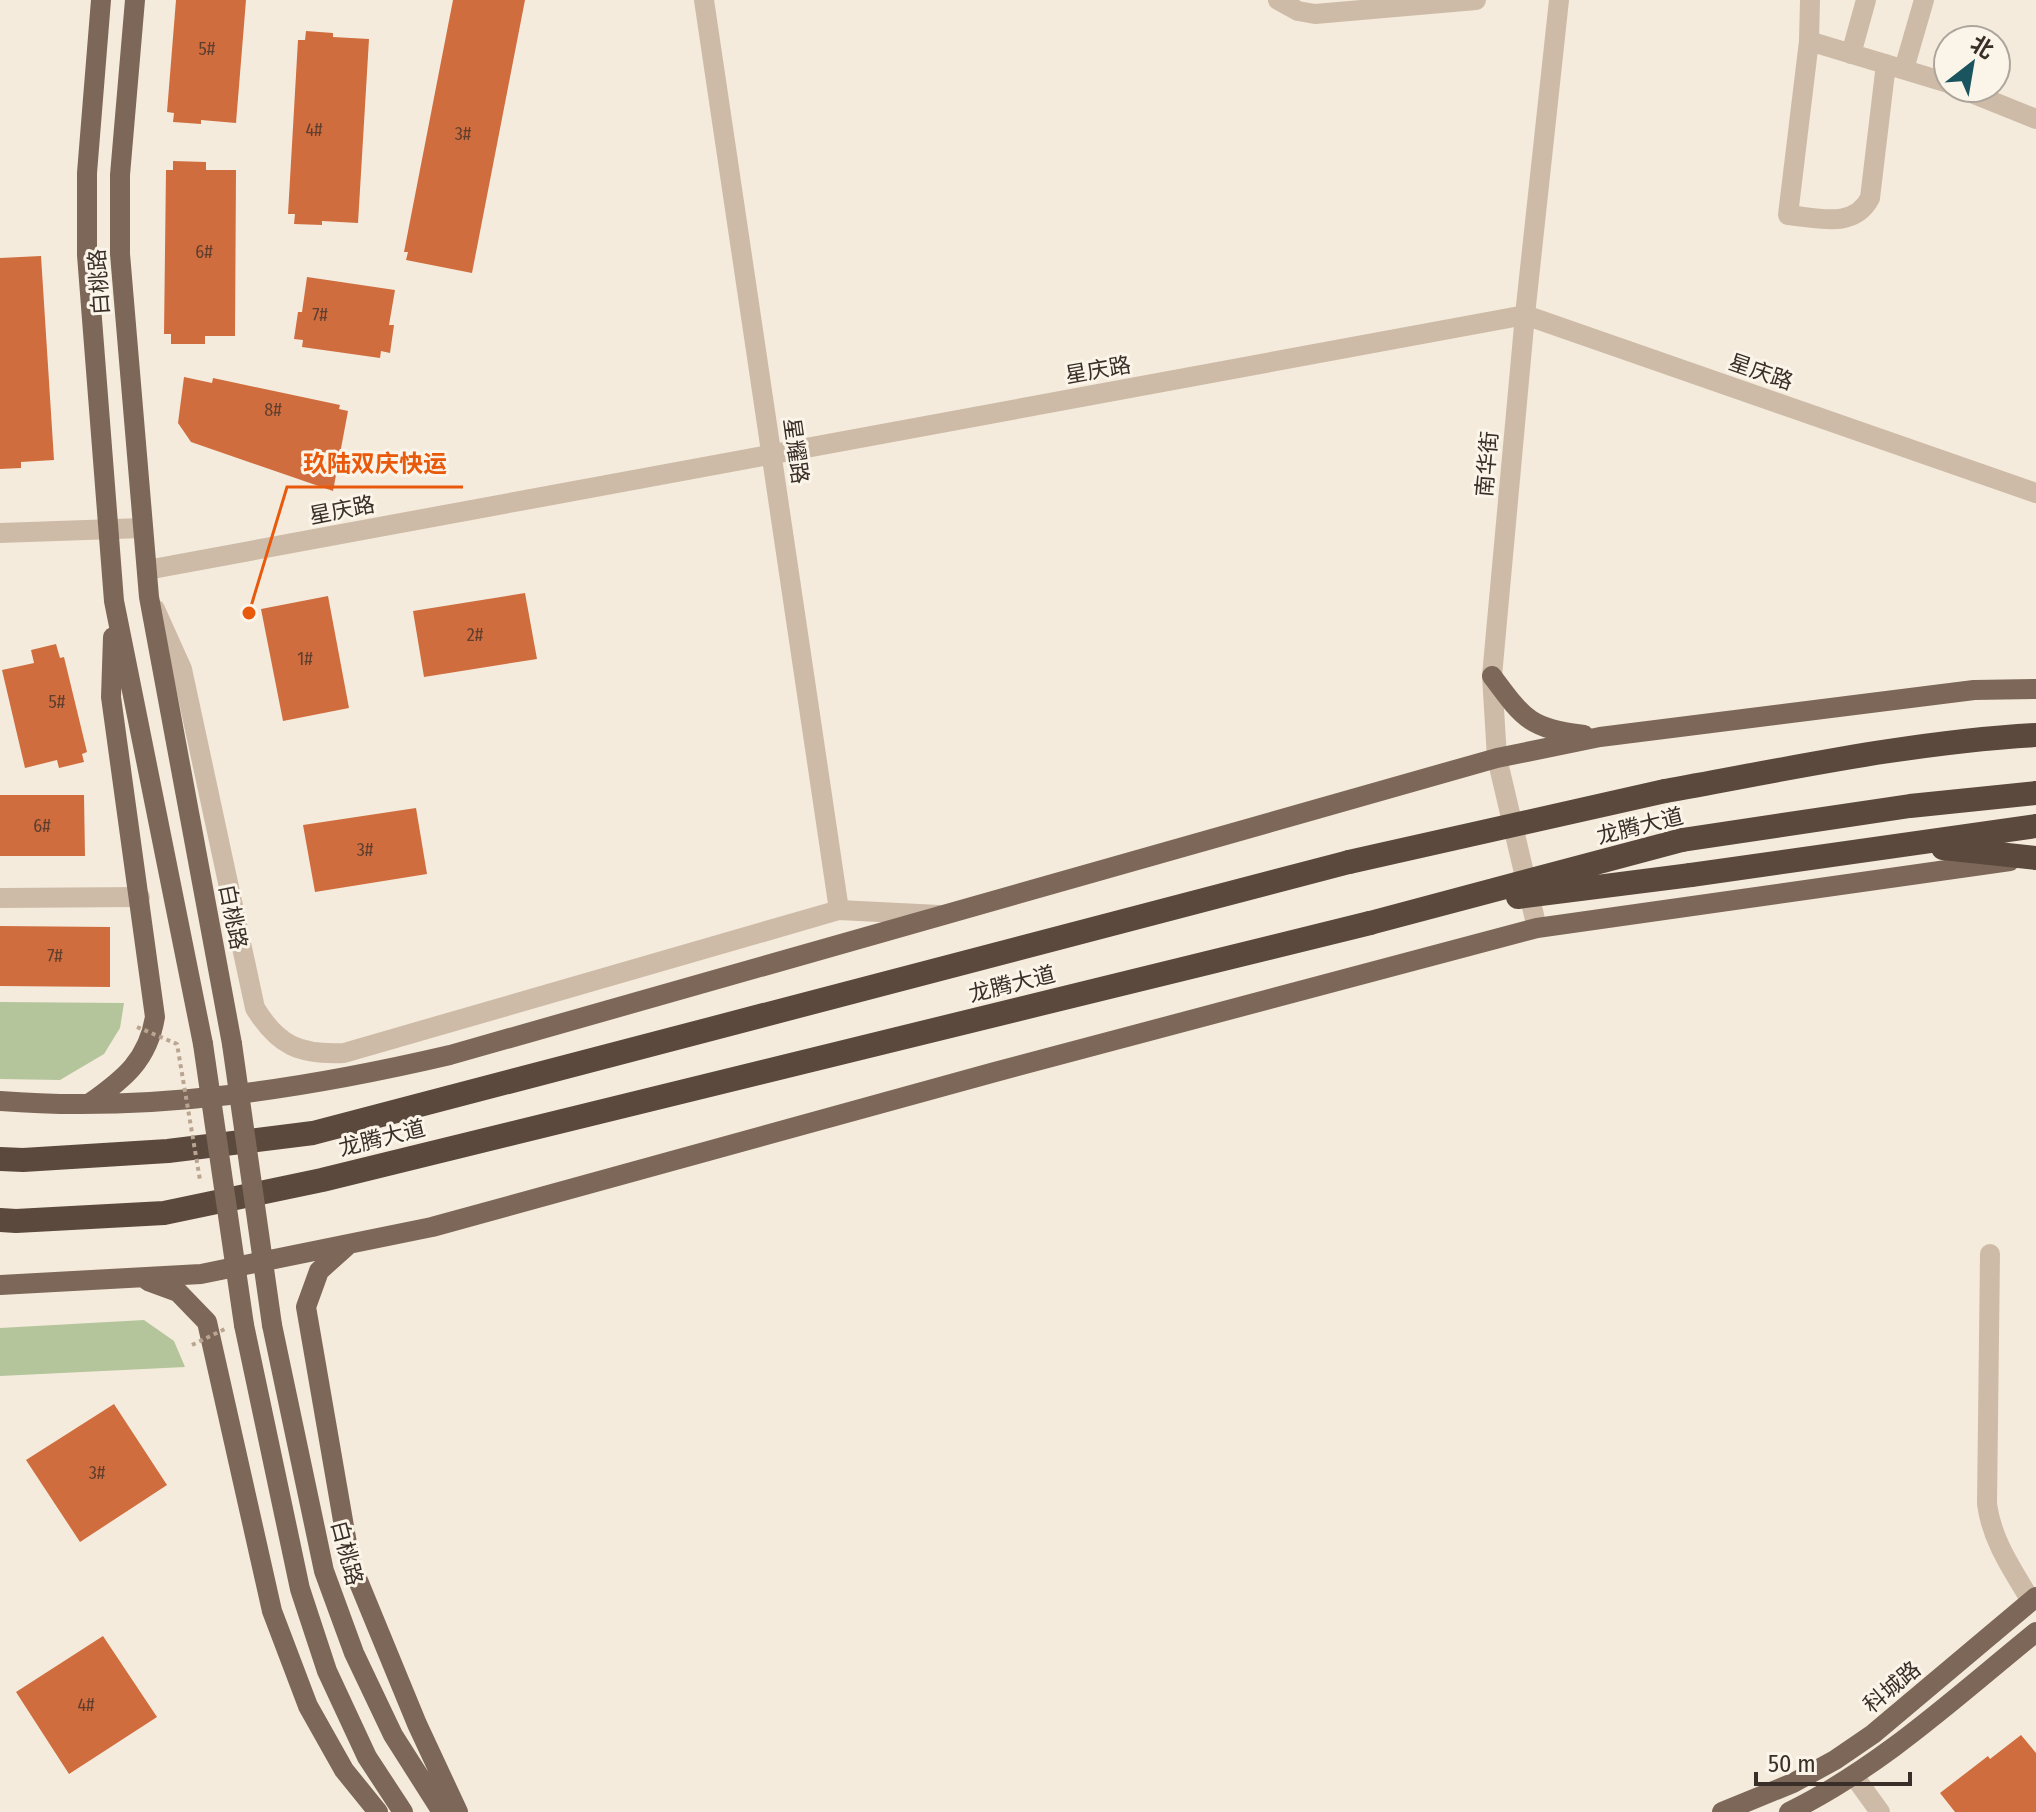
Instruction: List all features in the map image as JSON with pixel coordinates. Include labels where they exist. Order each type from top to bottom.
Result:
[{"type":"highway","points":[[1989,738],[2036,723]]},
{"type":"highway","name":"龙腾大道","points":[[8,1158],[168,1151],[313,1133],[1349,862],[1665,791],[1904,748],[2036,735]]},
{"type":"highway","name":"龙腾大道","points":[[5,1221],[164,1213],[308,1183],[1425,910],[1682,840],[1910,806],[2036,793]]},
{"type":"highway","points":[[1425,910],[2036,826]]},
{"type":"highway","points":[[1909,844],[2036,858]]},
{"type":"main road","name":"白桃路","points":[[101,0],[87,173],[87,255],[114,601],[203,1044],[244,1325],[300,1589],[327,1671],[367,1757],[403,1812]]},
{"type":"main road","name":"白桃路","points":[[135,0],[120,175],[120,254],[149,597],[232,1044],[272,1325],[324,1571],[354,1653],[393,1735],[442,1812]]},
{"type":"main road","points":[[88,1104],[117,1084],[133,1068],[152,1039],[155,1017],[111,697],[114,601]]},
{"type":"main road","points":[[1492,676],[1519,713],[1549,730],[1600,737]]},
{"type":"main road","points":[[0,1101],[88,1104],[169,1100],[251,1092],[389,1070],[947,916],[1497,758],[1600,737],[1974,690],[2036,689]]},
{"type":"main road","points":[[0,1285],[201,1274],[432,1227],[980,1076],[1537,928],[2036,858]]},
{"type":"main road","points":[[349,1244],[319,1271],[306,1307],[350,1561],[417,1724],[458,1812]]},
{"type":"main road","points":[[141,1278],[178,1292],[207,1322],[272,1611],[308,1706],[344,1770],[378,1812]]},
{"type":"main road","name":"科城路","points":[[1722,1812],[1793,1783],[1873,1734],[2034,1599]]},
{"type":"main road","points":[[1797,1810],[1888,1752],[2036,1632]]},
{"type":"street","name":"星耀路","points":[[704,0],[839,910]]},
{"type":"street","points":[[1278,0],[1298,11],[1315,14],[1476,0]]},
{"type":"street","name":"南华街","points":[[1537,928],[1497,758],[1492,676],[1525,315],[1559,0]]},
{"type":"street","points":[[1810,0],[1809,41],[1788,215],[1851,218],[1864,210],[1870,198],[1895,67],[1924,0]]},
{"type":"street","points":[[1851,54],[1866,0]]},
{"type":"street","points":[[1809,41],[1932,78]]},
{"type":"street","points":[[1999,104],[2036,119]]},
{"type":"street","name":"星庆路","points":[[147,570],[1525,315],[2036,493]]},
{"type":"street","points":[[0,533],[143,528]]},
{"type":"street","points":[[149,597],[182,669],[255,1008],[264,1024],[281,1040],[301,1051],[344,1053],[839,910],[947,916]]},
{"type":"street","points":[[0,898],[140,897]]},
{"type":"street","points":[[1990,1254],[1987,1504],[1996,1542],[2034,1599]]},
{"type":"street","points":[[1854,1776],[1880,1812]]},
{"type":"path","points":[[137,1027],[177,1044],[203,1194]]},
{"type":"path","points":[[192,1345],[225,1329],[223,1314]]},
{"type":"green space","points":[[0,1002],[124,1003],[120,1028],[104,1054],[60,1080],[0,1079]]},
{"type":"green space","points":[[144,1320],[174,1341],[185,1367],[0,1376],[0,1328]]},
{"type":"building","points":[[176,0],[246,0],[236,123],[201,120],[201,124],[173,122],[174,113],[167,112]]},
{"type":"building","points":[[453,0],[525,0],[472,273],[406,260],[408,252],[404,252]]},
{"type":"building","points":[[306,31],[333,33],[333,37],[369,39],[358,223],[322,221],[322,225],[294,224],[295,214],[288,214],[298,40],[305,40]]},
{"type":"building","points":[[173,161],[206,162],[206,170],[236,170],[235,336],[205,336],[205,344],[171,344],[171,334],[164,334],[166,170],[173,170]]},
{"type":"building","points":[[41,256],[54,460],[21,462],[21,468],[0,469],[0,258]]},
{"type":"building","points":[[307,277],[395,290],[389,325],[394,325],[390,353],[381,351],[380,358],[302,347],[303,340],[294,339]]},
{"type":"building","points":[[184,377],[212,383],[213,378],[340,405],[339,409],[348,411],[333,491],[191,442],[178,423]]},
{"type":"building","points":[[525,593],[537,659],[424,677],[413,611]]},
{"type":"building","points":[[328,596],[349,708],[283,721],[261,609]]},
{"type":"building","points":[[56,644],[60,658],[64,657],[87,752],[82,754],[84,762],[59,768],[57,760],[25,768],[2,670],[34,663],[31,650]]},
{"type":"building","points":[[0,795],[84,795],[85,856],[0,856]]},
{"type":"building","points":[[416,808],[427,874],[315,892],[303,825]]},
{"type":"building","points":[[0,926],[110,927],[110,987],[0,986]]},
{"type":"building","points":[[114,1404],[167,1485],[80,1542],[26,1460]]},
{"type":"building","points":[[103,1636],[157,1717],[69,1774],[16,1692]]},
{"type":"building","points":[[2021,1735],[2036,1753],[2036,1812],[1955,1812],[1940,1793]]},
{"type":"place","name":"玖陆双庆快运","points":[[249,613]]}]
